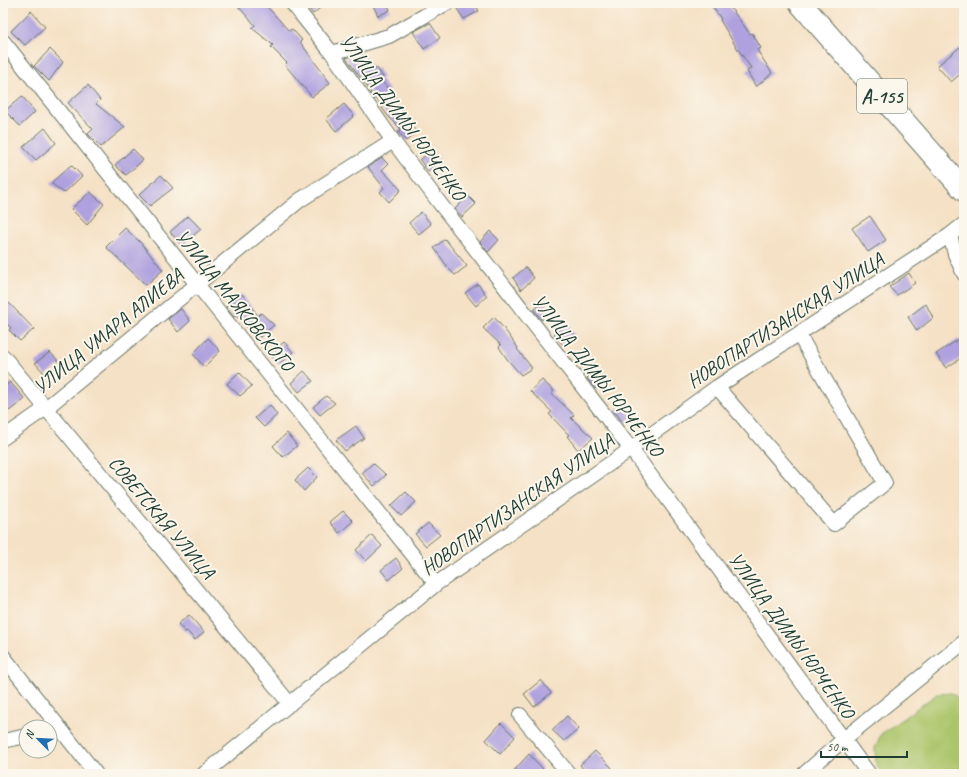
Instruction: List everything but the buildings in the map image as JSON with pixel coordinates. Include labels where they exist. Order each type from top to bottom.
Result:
[{"type":"main road","name":"А-155","points":[[800,3],[964,190]]},
{"type":"street","name":"УЛИЦА ДИМЫ ЮРЧЕНКО","points":[[292,3],[332,53],[393,141],[631,449],[869,774]]},
{"type":"street","points":[[332,53],[389,36],[447,3]]},
{"type":"street","name":"УЛИЦА МАЯКОВСКОГО","points":[[3,41],[436,584]]},
{"type":"street","name":"УЛИЦА УМАРА АЛИЕВА","points":[[3,438],[46,408],[300,200],[393,141]]},
{"type":"street","name":"НОВОПАРТИЗАНСКАЯ УЛИЦА","points":[[204,774],[436,584],[631,449],[717,387],[799,335],[950,235],[964,224]]},
{"type":"street","points":[[950,235],[955,254],[964,274]]},
{"type":"street","points":[[717,387],[834,524],[885,483],[799,335]]},
{"type":"street","name":"СОВЕТСКАЯ УЛИЦА","points":[[3,356],[290,704]]},
{"type":"street","points":[[804,774],[844,739],[964,642]]},
{"type":"street","points":[[3,656],[47,719]]},
{"type":"street","points":[[520,714],[569,774]]},
{"type":"street","points":[[58,733],[96,774]]},
{"type":"street","points":[[3,741],[18,738]]},
{"type":"green space","points":[[951,693],[964,702],[964,774],[883,774],[876,765],[875,748],[881,734],[937,694]]}]
